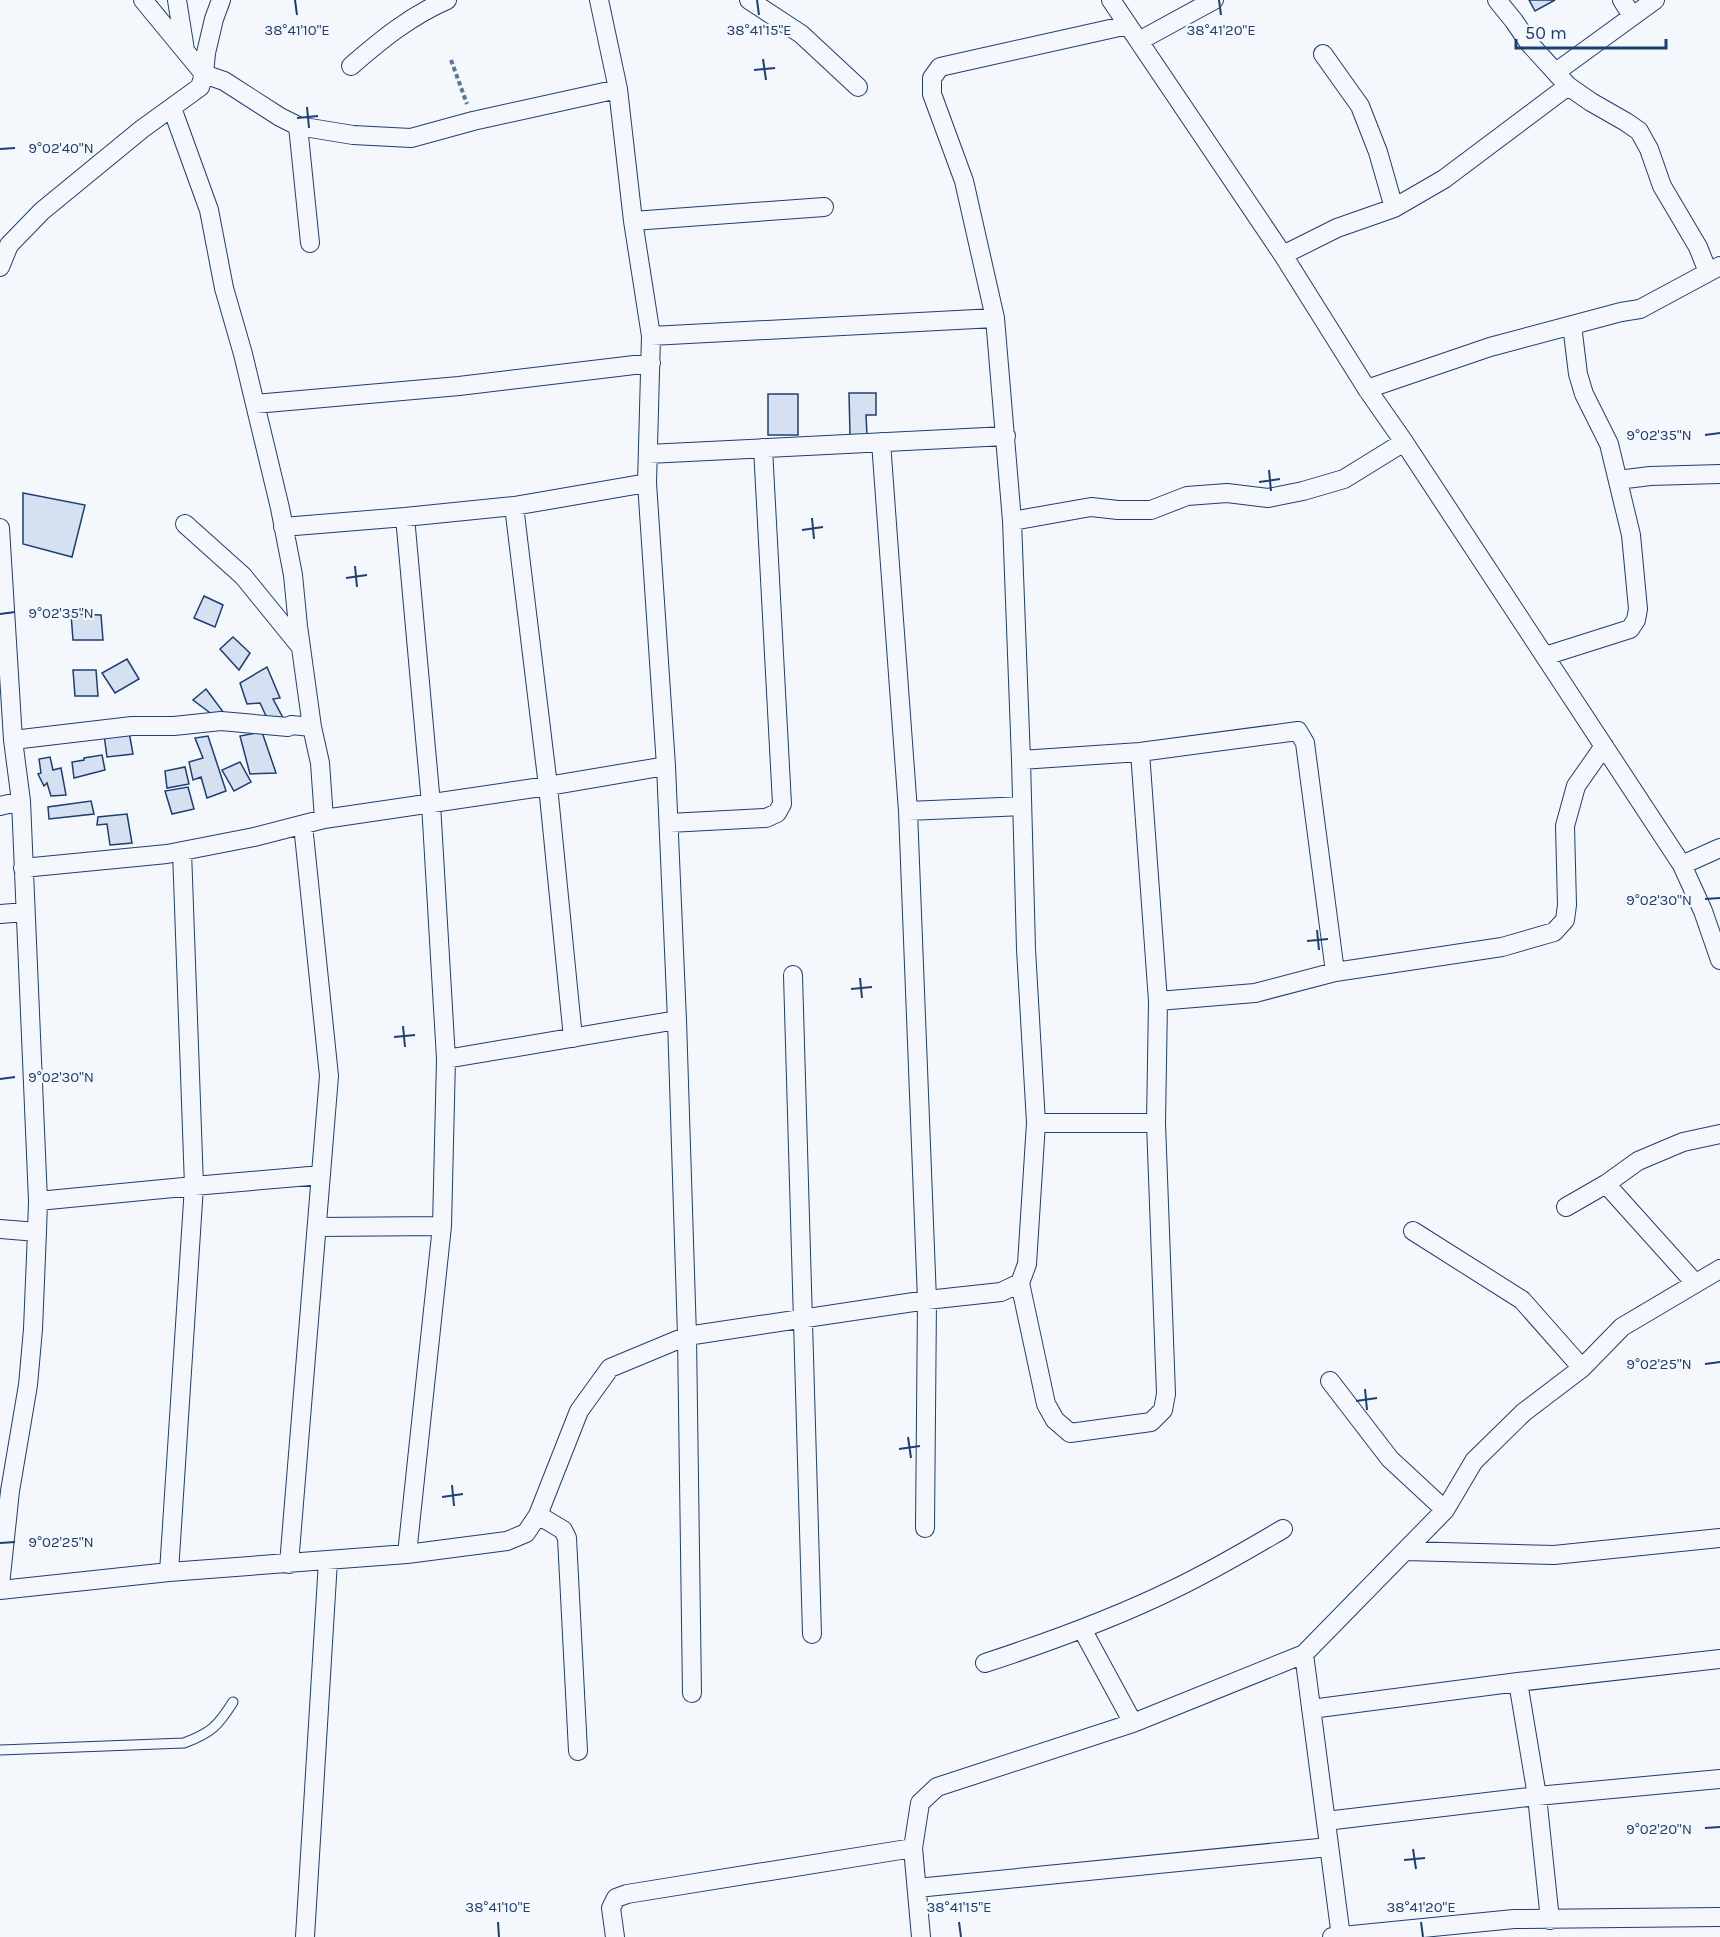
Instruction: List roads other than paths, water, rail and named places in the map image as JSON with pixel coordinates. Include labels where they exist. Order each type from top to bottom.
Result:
[{"type":"street","points":[[143,0],[204,74],[224,81],[298,126],[352,135],[411,138],[473,121],[618,89]]},
{"type":"street","points":[[177,0],[186,52]]},
{"type":"street","points":[[0,267],[9,245],[42,211],[142,129],[200,87],[214,19],[221,0]]},
{"type":"street","points":[[351,66],[387,35],[423,10],[447,0]]},
{"type":"street","points":[[599,0],[618,89],[633,220],[651,336],[647,483],[666,766],[677,1020],[687,1336],[692,1693]]},
{"type":"street","points":[[749,0],[801,34],[858,87]]},
{"type":"street","points":[[1111,0],[1283,255],[1367,389],[1404,441],[1682,865],[1703,911],[1720,960]]},
{"type":"street","points":[[1139,40],[1214,0]]},
{"type":"street","points":[[1367,389],[1490,347],[1640,309],[1714,269],[1698,247],[1662,186],[1650,150],[1639,131],[1568,86],[1528,43],[1497,0]]},
{"type":"street","points":[[1622,0],[1632,16]]},
{"type":"street","points":[[1556,72],[1654,0]]},
{"type":"street","points":[[1128,25],[940,67],[932,78],[932,94],[964,181],[995,318],[1012,520],[1026,949],[1036,1123],[1027,1264],[1020,1283],[1046,1404],[1055,1420],[1070,1433],[1151,1422],[1163,1410],[1166,1394],[1156,1123],[1158,1001],[1140,752]]},
{"type":"street","points":[[1323,54],[1360,106],[1378,152],[1394,208]]},
{"type":"street","points":[[1283,255],[1337,228],[1394,208],[1444,179],[1568,86]]},
{"type":"street","points":[[172,108],[209,210],[224,288],[243,354],[280,508],[293,575],[312,727],[320,763],[324,819]]},
{"type":"street","points":[[298,126],[310,243]]},
{"type":"street","points":[[633,220],[824,207]]},
{"type":"street","points":[[651,336],[995,318]]},
{"type":"street","points":[[1545,656],[1630,629],[1636,620],[1638,609],[1631,536],[1618,480],[1609,444],[1584,394],[1578,374],[1572,325]]},
{"type":"street","points":[[255,404],[459,386],[651,363]]},
{"type":"street","points":[[648,454],[1006,436]]},
{"type":"street","points":[[1012,520],[1091,507],[1151,510],[1187,496],[1197,495],[1227,493],[1268,498],[1303,491],[1344,479],[1404,441]]},
{"type":"street","points":[[881,442],[908,811],[927,1300],[925,1528]]},
{"type":"street","points":[[669,823],[766,818],[777,813],[782,804],[763,448]]},
{"type":"street","points":[[1618,480],[1650,476],[1720,474]]},
{"type":"street","points":[[283,527],[405,518],[513,506],[647,483]]},
{"type":"street","points":[[513,506],[548,786],[573,1038]]},
{"type":"street","points":[[405,518],[431,804],[446,1059],[442,1226],[407,1554]]},
{"type":"street","points":[[185,524],[243,576],[301,647]]},
{"type":"street","points":[[0,528],[4,656],[21,801],[38,1201],[33,1329],[28,1384],[10,1491],[0,1585]]},
{"type":"street","points":[[13,740],[132,726],[174,726],[221,721],[312,727]]},
{"type":"street","points":[[1021,760],[1140,752],[1298,731],[1305,743],[1335,972]]},
{"type":"street","points":[[1158,1001],[1255,993],[1335,972],[1502,947],[1554,933],[1564,920],[1567,905],[1565,826],[1576,786],[1605,746]]},
{"type":"street","points":[[23,868],[182,851],[254,837],[324,819],[666,766]]},
{"type":"street","points":[[0,806],[21,801]]},
{"type":"street","points":[[908,811],[1022,806]]},
{"type":"street","points":[[289,1564],[329,1076],[303,825]]},
{"type":"street","points":[[1682,865],[1720,848]]},
{"type":"street","points":[[169,1572],[194,1185],[182,851]]},
{"type":"street","points":[[0,914],[25,912]]},
{"type":"street","points":[[793,975],[812,1634]]},
{"type":"street","points":[[446,1059],[677,1020]]},
{"type":"street","points":[[1036,1123],[1156,1123]]},
{"type":"street","points":[[1566,1207],[1606,1184],[1638,1161],[1683,1142],[1720,1134]]},
{"type":"street","points":[[38,1201],[194,1185],[321,1176]]},
{"type":"street","points":[[1606,1184],[1695,1283]]},
{"type":"street","points":[[317,1227],[442,1226]]},
{"type":"street","points":[[0,1229],[37,1232]]},
{"type":"street","points":[[1413,1231],[1522,1300],[1582,1368]]},
{"type":"street","points":[[921,1937],[913,1848],[920,1803],[938,1787],[1133,1723],[1304,1654],[1445,1510],[1474,1461],[1524,1412],[1582,1368],[1622,1327],[1720,1269]]},
{"type":"street","points":[[0,1590],[169,1572],[407,1554],[507,1541],[526,1533],[538,1515],[579,1411],[610,1368],[687,1336],[927,1300],[1000,1292],[1020,1283]]},
{"type":"street","points":[[1330,1381],[1390,1459],[1445,1510]]},
{"type":"street","points":[[538,1515],[563,1530],[567,1538],[578,1751]]},
{"type":"street","points":[[985,1663],[1082,1629],[1172,1590],[1283,1529]]},
{"type":"street","points":[[1405,1551],[1554,1555],[1720,1538]]},
{"type":"street","points":[[305,1937],[328,1561]]},
{"type":"street","points":[[1082,1629],[1133,1723]]},
{"type":"street","points":[[1304,1654],[1326,1821],[1338,1937],[1514,1920],[1720,1917]]},
{"type":"street","points":[[1311,1709],[1720,1659]]},
{"type":"street","points":[[1518,1682],[1537,1796],[1550,1920]]},
{"type":"street","points":[[1326,1821],[1537,1796],[1720,1779]]},
{"type":"street","points":[[917,1888],[1329,1847]]},
{"type":"street","points":[[615,1937],[611,1908],[616,1898],[627,1894],[913,1848]]},
{"type":"lane","points":[[0,1750],[184,1743],[200,1737],[220,1723],[232,1702]]}]
